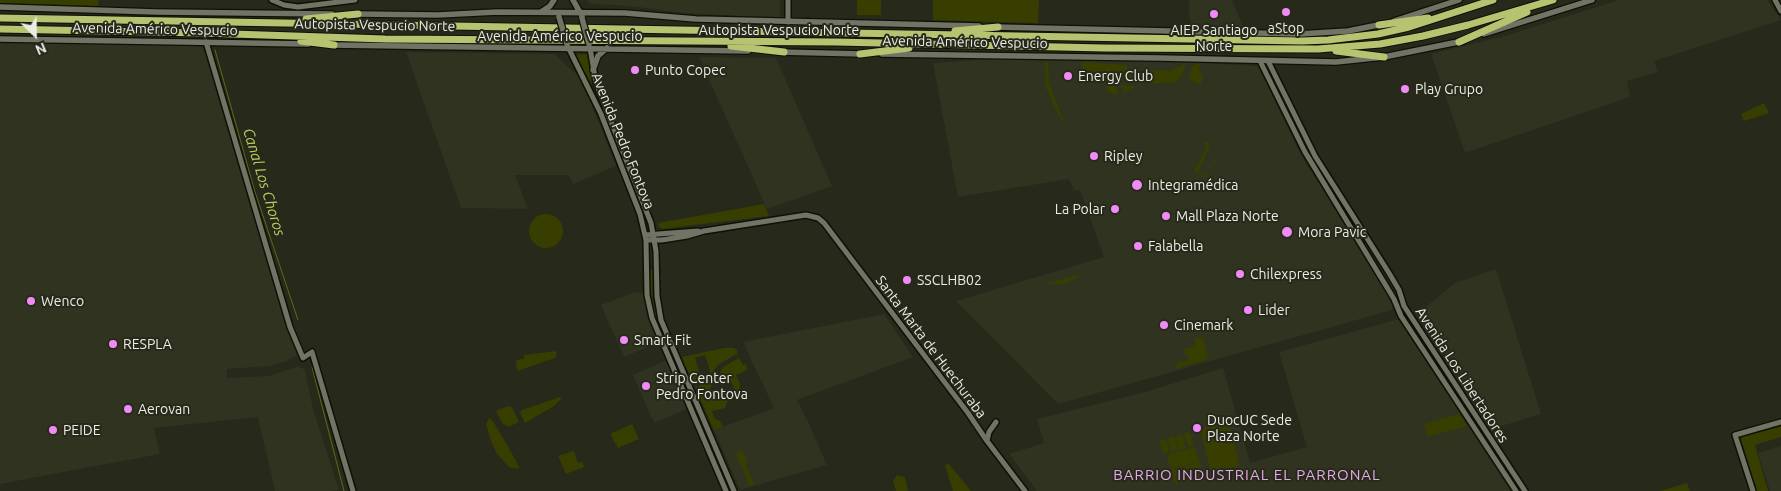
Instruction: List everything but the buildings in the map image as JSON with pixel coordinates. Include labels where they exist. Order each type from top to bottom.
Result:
[{"type":"highway","name":"Autopista Vespucio Norte","points":[[0,16],[30,19],[1328,40],[1378,34],[1409,27],[1493,0]]},
{"type":"highway","points":[[1459,42],[1554,0]]},
{"type":"highway","name":"Autopista Vespucio Norte","points":[[0,30],[249,34],[385,39],[836,42],[1104,48],[1318,49],[1380,44],[1423,36],[1554,0]]},
{"type":"highway","points":[[287,22],[358,14]]},
{"type":"highway","points":[[1379,25],[1441,16]]},
{"type":"highway","points":[[920,34],[998,27]]},
{"type":"highway","points":[[249,34],[334,45]]},
{"type":"highway","points":[[693,42],[784,52]]},
{"type":"highway","points":[[860,54],[936,45]]},
{"type":"highway","points":[[1318,49],[1384,57]]},
{"type":"main road","points":[[541,12],[555,0]]},
{"type":"main road","name":"Avenida Pedro Fontova","points":[[555,0],[567,46]]},
{"type":"main road","name":"Avenida Pedro Fontova","points":[[573,0],[582,15],[590,46]]},
{"type":"main road","name":"Avenida Américo Vespucio","points":[[0,8],[156,12],[438,15],[541,12],[582,15],[626,13],[696,19],[788,22],[1299,34],[1348,30],[1379,25],[1459,0]]},
{"type":"main road","name":"Avenida Américo Vespucio","points":[[0,39],[334,45],[590,46],[860,54],[1140,57],[1336,62],[1384,57],[1459,42],[1592,0]]},
{"type":"main road","points":[[593,70],[598,56],[607,48]]},
{"type":"street","points":[[272,0],[284,5],[298,7],[354,0]]},
{"type":"street","points":[[788,0],[788,22]]},
{"type":"street","points":[[1774,0],[1781,11]]},
{"type":"street","points":[[206,42],[290,327],[303,358],[312,352],[353,491]]},
{"type":"street","name":"Avenida Pedro Fontova","points":[[567,46],[601,114],[637,204],[646,237],[647,295],[654,324],[726,491]]},
{"type":"street","name":"Avenida Pedro Fontova","points":[[590,46],[596,83],[649,216],[654,238],[658,303],[664,326],[734,491]]},
{"type":"street","name":"Avenida Los Libertadores","points":[[1260,61],[1305,152],[1394,298],[1401,316],[1516,491]]},
{"type":"street","name":"Avenida Los Libertadores","points":[[1268,61],[1314,156],[1389,273],[1399,290],[1404,306],[1525,491]]},
{"type":"street","name":"Santa Marta de Huechuraba","points":[[654,238],[686,231],[704,231],[806,214],[818,218],[916,344],[1025,491]]},
{"type":"street","points":[[646,237],[654,238]]},
{"type":"street","points":[[646,271],[651,268],[656,272]]},
{"type":"street","points":[[987,441],[989,432],[996,422]]},
{"type":"street","points":[[1753,491],[1735,435],[1781,422]]},
{"type":"shaded area","points":[[585,0],[780,0],[780,18],[685,13],[630,6],[592,4]]},
{"type":"shaded area","name":"AIEP Santiago Norte","points":[[1189,0],[1232,0],[1244,29],[1190,28]]},
{"type":"shaded area","points":[[1619,0],[1767,0],[1781,20],[1654,61],[1658,72],[1627,81],[1630,97],[1465,153],[1431,54],[1505,36]]},
{"type":"shaded area","points":[[0,43],[185,44],[205,48],[289,313],[305,352],[284,362],[269,366],[227,369],[227,378],[269,376],[299,366],[305,370],[313,409],[339,490],[275,491],[258,417],[154,428],[160,454],[0,484]]},
{"type":"shaded area","points":[[406,52],[554,54],[581,78],[616,166],[573,184],[569,175],[515,175],[528,209],[461,208]]},
{"type":"shaded area","points":[[699,57],[776,58],[832,186],[767,209]]},
{"type":"shaded area","name":"Mall Plaza Norte","points":[[1023,57],[1258,66],[1301,155],[1393,302],[1392,310],[1058,404],[956,301],[1104,257],[1080,190],[1074,190],[1069,179],[958,197],[933,63]]},
{"type":"shaded area","points":[[1496,269],[1541,414],[1495,428],[1417,314],[1455,283]]},
{"type":"shaded area","points":[[635,292],[644,293],[650,323],[659,342],[624,357],[601,305]]},
{"type":"shaded area","points":[[884,314],[913,357],[797,400],[827,465],[740,490],[714,430],[774,408],[743,342]]},
{"type":"shaded area","points":[[1399,319],[1511,491],[1037,491],[1009,454],[1044,443],[1037,419],[1145,392],[1223,368],[1250,463],[1307,447],[1279,352]]},
{"type":"shaded area","points":[[667,360],[687,409],[654,423],[633,375]]},
{"type":"shaded area","points":[[1781,446],[1781,491],[1770,491],[1758,453]]},
{"type":"green space","points":[[0,0],[99,0],[98,6],[0,3]]},
{"type":"green space","points":[[857,0],[881,0],[881,15],[857,15]]},
{"type":"green space","points":[[933,0],[1039,0],[1038,23],[933,20]]},
{"type":"green space","points":[[587,54],[594,84],[597,93],[575,55]]},
{"type":"green space","points":[[1044,62],[1048,62],[1049,83],[1062,117],[1068,125],[1061,120],[1046,88]]},
{"type":"green space","points":[[1085,62],[1127,65],[1128,74],[1143,75],[1143,79],[1100,77],[1085,70],[1080,64]]},
{"type":"green space","points":[[1186,64],[1180,78],[1174,83],[1149,83],[1149,79],[1146,78],[1147,70],[1171,71]]},
{"type":"green space","points":[[1194,64],[1200,64],[1199,68],[1203,78],[1200,85],[1189,79],[1190,71]]},
{"type":"green space","points":[[1108,85],[1134,87],[1122,94],[1124,89],[1118,86],[1116,88],[1119,92],[1113,95],[1105,88]]},
{"type":"green space","points":[[1764,103],[1769,113],[1744,121],[1741,114]]},
{"type":"green space","points":[[1208,142],[1210,148],[1198,173],[1205,175],[1214,157],[1215,163],[1212,162],[1206,176],[1209,178],[1203,177],[1196,172],[1194,168],[1197,167],[1207,145],[1204,144]]},
{"type":"green space","points":[[764,204],[769,216],[662,229],[658,223]]},
{"type":"green space","points":[[546,214],[553,215],[558,219],[562,224],[562,238],[558,243],[553,247],[546,248],[539,247],[534,243],[530,238],[529,231],[530,224],[534,219],[539,215]]},
{"type":"green space","points":[[651,269],[653,271],[652,296],[658,326],[648,284],[648,272]]},
{"type":"green space","points":[[1085,273],[1065,284],[1046,284]]},
{"type":"green space","points":[[1203,337],[1208,359],[1174,369],[1180,360],[1185,362],[1188,360],[1187,354],[1183,353],[1186,348],[1191,348],[1195,344],[1195,339]]},
{"type":"green space","points":[[724,348],[734,348],[737,350],[737,354],[719,364],[711,374],[705,355],[695,358],[701,377],[692,381],[682,357]]},
{"type":"green space","points":[[556,351],[555,358],[517,371],[516,360],[524,359],[524,355]]},
{"type":"green space","points":[[673,351],[732,491],[720,471],[669,352]]},
{"type":"green space","points":[[739,358],[743,365],[746,364],[747,370],[736,375],[740,384],[739,393],[735,394],[732,383],[718,376],[723,367]]},
{"type":"green space","points":[[712,382],[711,391],[705,394],[707,398],[713,396],[715,400],[719,399],[717,394],[729,389],[730,393],[725,408],[712,411],[715,419],[720,421],[723,427],[714,430],[695,387]]},
{"type":"green space","points":[[560,397],[562,398],[554,406],[525,423],[520,412],[522,410]]},
{"type":"green space","points":[[508,406],[512,407],[519,422],[508,427],[502,423],[496,411]]},
{"type":"green space","points":[[1459,414],[1467,426],[1428,437],[1424,424]]},
{"type":"green space","points":[[489,418],[515,459],[519,467],[518,469],[509,467],[497,454],[486,424]]},
{"type":"green space","points":[[1228,422],[1240,466],[1211,473],[1200,429]]},
{"type":"green space","points":[[632,424],[639,439],[618,448],[610,434]]},
{"type":"green space","points":[[1781,425],[1781,437],[1755,445],[1768,491],[1757,491],[1741,439],[1744,436]]},
{"type":"green space","points":[[1190,432],[1194,445],[1188,447],[1184,434]]},
{"type":"green space","points":[[1182,434],[1186,448],[1179,450],[1176,436]]},
{"type":"green space","points":[[1174,437],[1178,450],[1171,452],[1167,438]]},
{"type":"green space","points":[[1166,439],[1169,452],[1163,454],[1159,441]]},
{"type":"green space","points":[[1195,447],[1199,462],[1170,469],[1167,455]]},
{"type":"green space","points":[[742,450],[754,484],[750,486],[736,454]]},
{"type":"green space","points":[[574,451],[578,463],[582,462],[584,467],[566,474],[558,456]]},
{"type":"green space","points":[[1200,462],[1204,477],[1175,484],[1171,470]]},
{"type":"green space","points":[[949,464],[971,491],[953,491],[945,465]]},
{"type":"green space","points":[[897,475],[905,477],[908,491],[896,491],[893,481]]},
{"type":"green space","points":[[1687,483],[1690,491],[1660,491]]},
{"type":"waterway","name":"Canal Los Choros","points":[[215,50],[255,192],[298,320]]},
{"type":"waterway","name":"Canal Los Choros","points":[[312,367],[344,491]]},
{"type":"place","name":"aStop","points":[[1286,12]]},
{"type":"place","name":"AIEP Santiago Norte","points":[[1214,14]]},
{"type":"place","name":"Punto Copec","points":[[635,70]]},
{"type":"place","name":"Energy Club","points":[[1068,76]]},
{"type":"place","name":"Play Grupo","points":[[1405,89]]},
{"type":"place","name":"Ripley","points":[[1094,156]]},
{"type":"place","name":"Integramédica","points":[[1137,185]]},
{"type":"place","name":"La Polar","points":[[1115,209]]},
{"type":"place","name":"Mall Plaza Norte","points":[[1166,216]]},
{"type":"place","name":"Mora Pavic","points":[[1287,232]]},
{"type":"place","name":"Falabella","points":[[1138,246]]},
{"type":"place","name":"Chilexpress","points":[[1240,274]]},
{"type":"place","name":"SSCLHB02","points":[[907,280]]},
{"type":"place","name":"Wenco","points":[[31,301]]},
{"type":"place","name":"Lider","points":[[1248,310]]},
{"type":"place","name":"Cinemark","points":[[1164,325]]},
{"type":"place","name":"Smart Fit","points":[[624,340]]},
{"type":"place","name":"RESPLA","points":[[113,344]]},
{"type":"place","name":"Strip Center Pedro Fontova","points":[[646,386]]},
{"type":"place","name":"Aerovan","points":[[128,409]]},
{"type":"place","name":"DuocUC Sede Plaza Norte","points":[[1197,428]]},
{"type":"place","name":"PEIDE","points":[[53,430]]},
{"type":"district","name":"BARRIO INDUSTRIAL EL PARRONAL","points":[[1247,475]]}]
